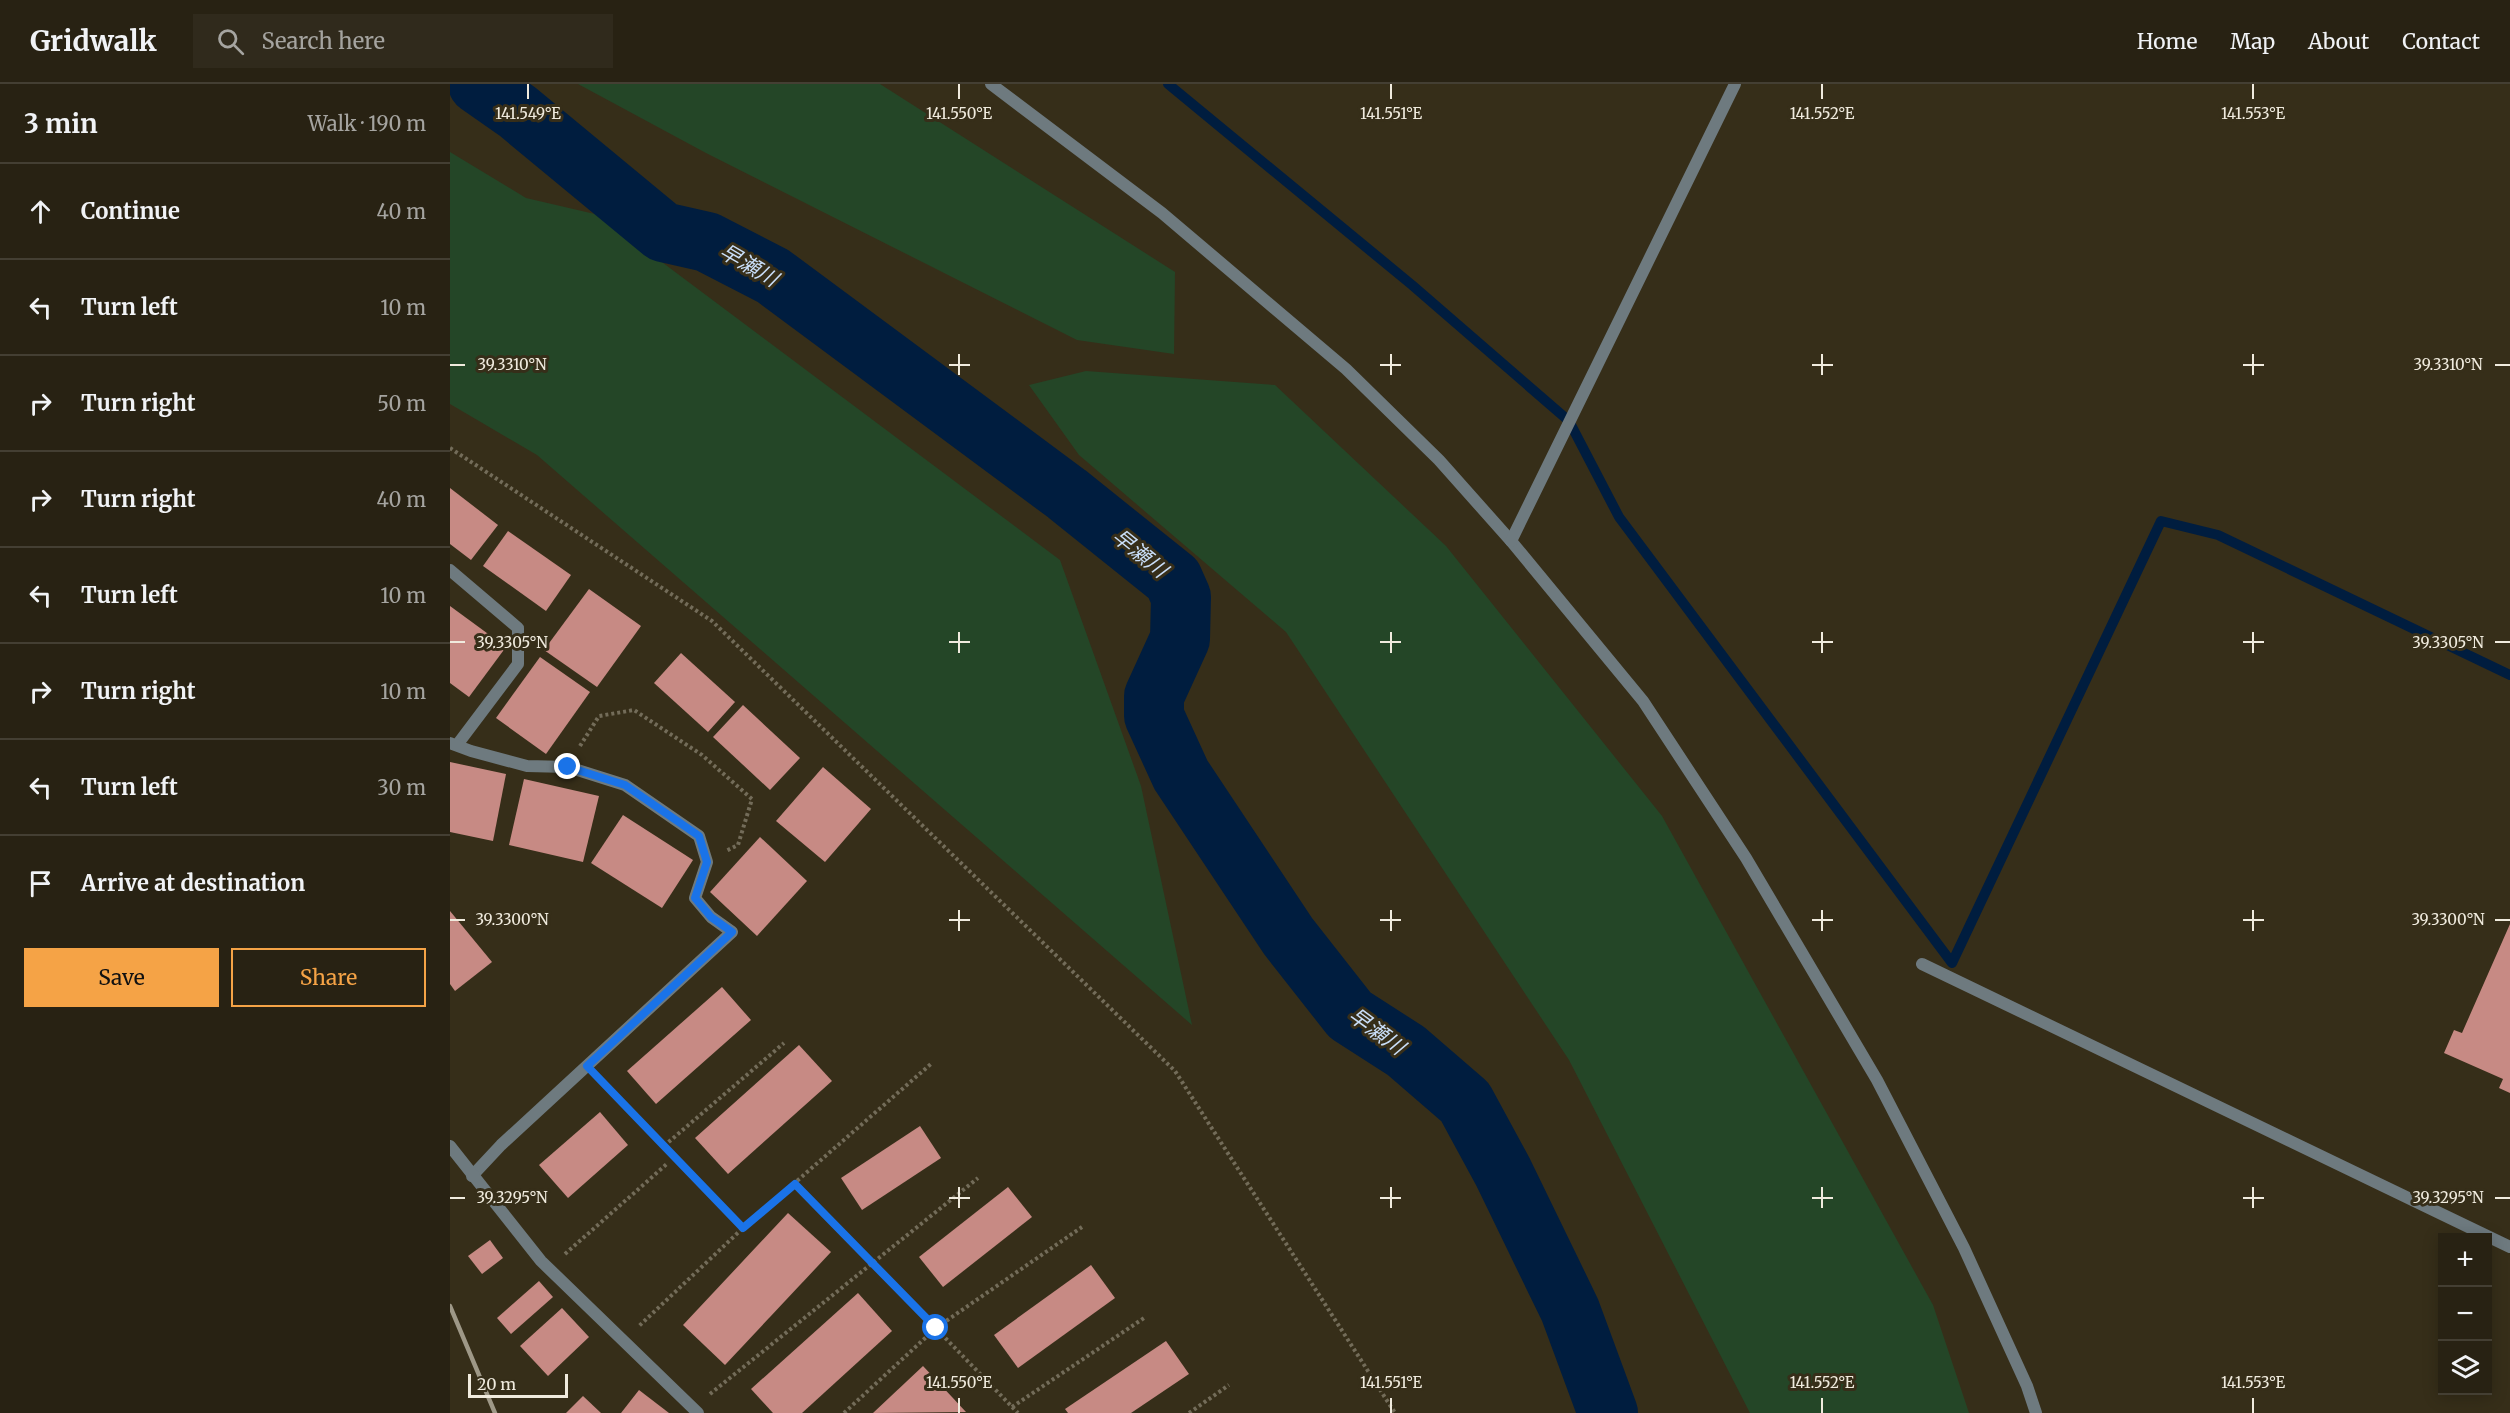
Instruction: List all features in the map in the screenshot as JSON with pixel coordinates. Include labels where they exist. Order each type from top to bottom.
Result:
[{"type":"street","points":[[991,84],[1162,213],[1346,369],[1439,460],[1511,541],[1643,701],[1746,858],[1877,1080],[1964,1248],[2027,1386],[2036,1413]]},
{"type":"street","points":[[1511,541],[1735,84]]},
{"type":"street","points":[[450,570],[518,628],[518,664],[453,744],[527,766],[568,767],[625,785],[656,804],[699,836],[707,862],[695,898],[711,917],[732,932],[501,1144],[472,1176]]},
{"type":"street","points":[[1922,964],[2510,1247]]},
{"type":"street","points":[[450,1146],[472,1176],[549,1268],[695,1410]]},
{"type":"path","points":[[450,448],[712,621],[1175,1071],[1395,1413]]},
{"type":"path","points":[[568,767],[599,716],[634,710],[702,755],[752,799],[738,845],[707,862]]},
{"type":"path","points":[[664,1146],[784,1043]]},
{"type":"path","points":[[623,1341],[743,1228],[932,1064]]},
{"type":"path","points":[[587,1066],[743,1228]]},
{"type":"path","points":[[549,1268],[668,1163]]},
{"type":"path","points":[[695,1410],[978,1178]]},
{"type":"path","points":[[795,1184],[1018,1413]]},
{"type":"path","points":[[844,1413],[936,1328],[1082,1227]]},
{"type":"path","points":[[1012,1407],[1144,1318]]},
{"type":"path","points":[[1189,1413],[1229,1385]]},
{"type":"green space","points":[[578,84],[880,84],[1175,272],[1174,354],[1077,340],[706,153]]},
{"type":"green space","points":[[450,152],[526,198],[599,215],[1060,560],[1141,786],[1192,1025],[537,455],[450,404]]},
{"type":"green space","points":[[1086,371],[1275,385],[1446,546],[1662,816],[1933,1305],[1969,1413],[1750,1413],[1569,1060],[1286,632],[1079,455],[1029,385]]},
{"type":"building","points":[[450,488],[498,525],[471,560],[450,544]]},
{"type":"building","points":[[508,531],[571,575],[546,611],[483,566]]},
{"type":"building","points":[[589,589],[641,626],[597,687],[544,650]]},
{"type":"building","points":[[450,606],[506,647],[469,697],[450,683]]},
{"type":"building","points":[[681,653],[735,702],[708,732],[654,683]]},
{"type":"building","points":[[540,657],[590,692],[546,754],[496,718]]},
{"type":"building","points":[[743,705],[800,758],[770,790],[713,737]]},
{"type":"building","points":[[450,762],[506,774],[493,841],[450,832]]},
{"type":"building","points":[[823,767],[871,809],[825,862],[776,821]]},
{"type":"building","points":[[524,779],[599,796],[583,862],[509,845]]},
{"type":"building","points":[[623,815],[693,860],[662,908],[591,863]]},
{"type":"building","points":[[760,837],[807,881],[757,936],[710,892]]},
{"type":"building","points":[[450,911],[492,962],[455,991],[450,984]]},
{"type":"building","points":[[2510,924],[2510,1093],[2499,1088],[2503,1079],[2444,1053],[2454,1030],[2462,1033]]},
{"type":"building","points":[[722,987],[751,1020],[656,1104],[627,1071]]},
{"type":"building","points":[[799,1045],[832,1081],[728,1174],[695,1138]]},
{"type":"building","points":[[600,1112],[628,1145],[568,1198],[539,1165]]},
{"type":"building","points":[[920,1126],[941,1158],[862,1210],[841,1178]]},
{"type":"building","points":[[1008,1187],[1032,1217],[943,1287],[919,1257]]},
{"type":"building","points":[[788,1213],[831,1252],[725,1365],[683,1325]]},
{"type":"building","points":[[490,1240],[503,1258],[482,1274],[468,1256]]},
{"type":"building","points":[[1091,1265],[1115,1298],[1018,1368],[994,1335]]},
{"type":"building","points":[[539,1281],[553,1297],[511,1334],[497,1318]]},
{"type":"building","points":[[858,1293],[892,1331],[802,1413],[773,1413],[751,1389]]},
{"type":"building","points":[[562,1308],[589,1337],[548,1376],[520,1346]]},
{"type":"building","points":[[1166,1341],[1189,1374],[1131,1413],[1068,1413],[1065,1409]]},
{"type":"building","points":[[923,1366],[966,1412],[873,1413]]},
{"type":"building","points":[[639,1390],[669,1413],[621,1413]]},
{"type":"building","points":[[583,1396],[601,1413],[566,1413]]},
{"type":"waterway","name":"早瀬川","points":[[478,84],[518,112],[663,232],[707,242],[773,276],[1067,494],[1173,579],[1181,597],[1180,639],[1154,696],[1154,716],[1181,775],[1288,936],[1350,1015],[1406,1051],[1465,1102],[1503,1172],[1570,1310],[1608,1413]]},
{"type":"waterway","points":[[1168,84],[1412,285],[1569,421],[1619,517],[1952,963],[2161,521],[2218,535],[2510,675]]},
{"type":"railway","points":[[450,1306],[495,1413]]},
{"type":"route","points":[[568,767],[625,785],[656,804],[699,836],[707,862],[695,898],[711,917],[732,932],[587,1066],[743,1228],[795,1184],[936,1328]]}]
